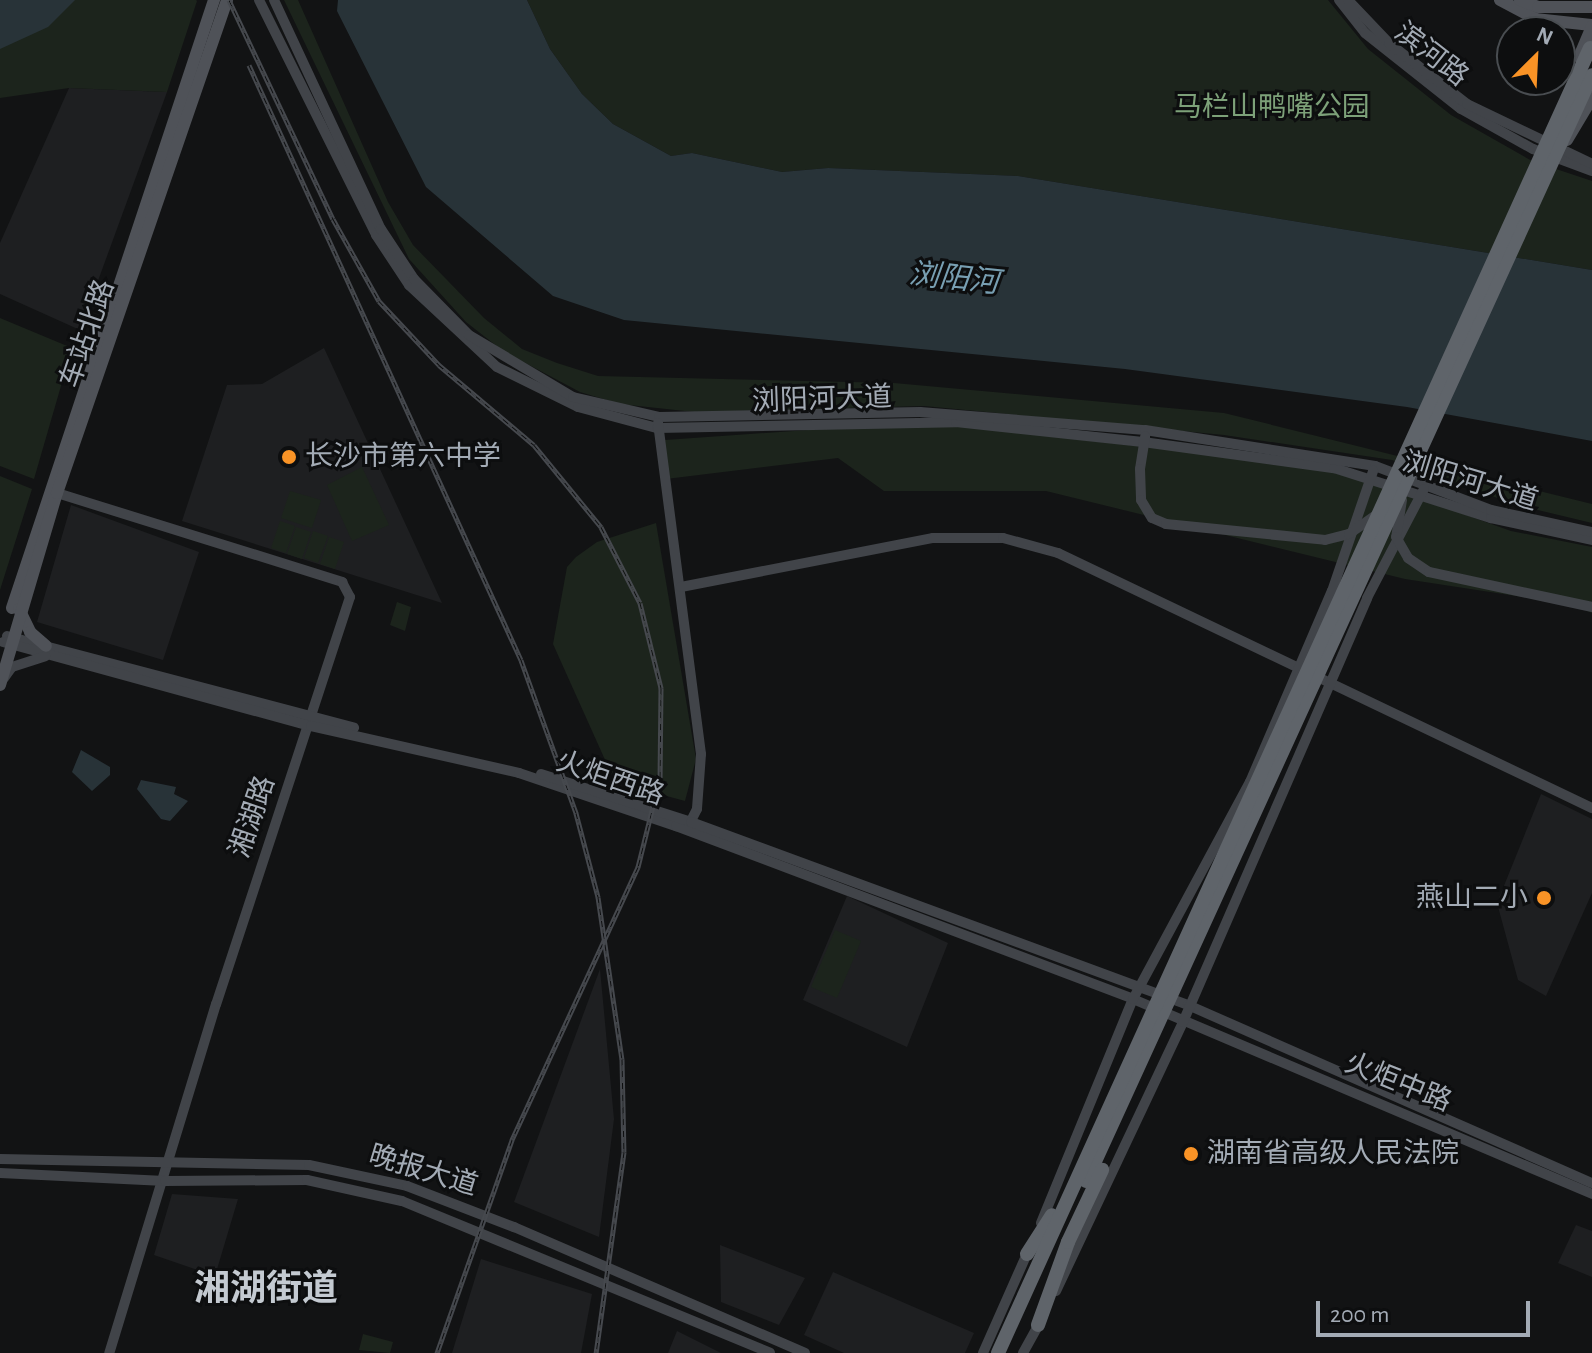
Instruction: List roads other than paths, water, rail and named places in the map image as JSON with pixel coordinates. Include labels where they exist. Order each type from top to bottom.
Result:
[{"type":"highway","points":[[1008,1353],[1592,43]]},
{"type":"highway","points":[[998,1353],[1402,499],[1592,75]]},
{"type":"highway","points":[[1027,1254],[1052,1215],[1138,1026],[1166,996]]},
{"type":"highway","points":[[1038,1325],[1068,1242],[1167,1028],[1166,996]]},
{"type":"main road","name":"车站北路","points":[[0,684],[6,642],[36,524],[214,0]]},
{"type":"main road","name":"车站北路","points":[[6,642],[227,0]]},
{"type":"main road","name":"浏阳河大道","points":[[259,0],[376,235],[409,285],[467,345],[524,383],[603,415],[658,423],[956,422],[1373,471]]},
{"type":"main road","name":"浏阳河大道","points":[[274,0],[381,229],[431,299],[469,335],[533,378],[573,397],[658,423],[920,412],[1145,430],[1373,471],[1491,510],[1592,532]]},
{"type":"main road","name":"滨河路","points":[[1339,0],[1365,33],[1433,90],[1480,121],[1592,164]]},
{"type":"main road","name":"滨河路","points":[[1348,0],[1435,81],[1489,117],[1592,171]]},
{"type":"main road","points":[[1500,0],[1535,19],[1592,26],[1552,130]]},
{"type":"main road","points":[[1520,0],[1552,9],[1592,7]]},
{"type":"main road","points":[[1559,153],[1592,58]]},
{"type":"main road","points":[[1559,153],[1592,97]]},
{"type":"main road","points":[[658,423],[681,587],[684,646],[701,754],[689,826]]},
{"type":"main road","points":[[1145,430],[1140,469],[1141,500],[1152,518],[1166,524],[1325,540],[1349,534],[1383,511]]},
{"type":"main road","points":[[983,1353],[1088,1117],[1133,999],[1250,782],[1332,591],[1373,471]]},
{"type":"main road","name":"浏阳河大道","points":[[1425,488],[1491,518],[1592,540]]},
{"type":"main road","points":[[1023,1353],[1085,1239],[1183,1022],[1329,681],[1425,488]]},
{"type":"main road","name":"湘湖路","points":[[57,493],[342,582],[350,597],[312,722],[220,992],[165,1181],[109,1353]]},
{"type":"main road","points":[[1402,499],[1396,537],[1408,558],[1429,572],[1592,607]]},
{"type":"main road","points":[[681,587],[933,538],[1003,538],[1058,553],[1592,808]]},
{"type":"main road","points":[[0,684],[12,667],[49,651],[30,632],[19,609]]},
{"type":"main road","name":"火炬西路","points":[[6,642],[312,722],[519,767],[1188,1005],[1592,1183]]},
{"type":"main road","name":"火炬西路","points":[[689,826],[1133,999],[1183,1022]]},
{"type":"main road","name":"火炬中路","points":[[1183,1022],[1592,1194]]},
{"type":"main road","name":"晚报大道","points":[[0,1159],[167,1166],[309,1165],[407,1186],[514,1227],[805,1353]]},
{"type":"main road","name":"晚报大道","points":[[0,1173],[165,1181],[307,1180],[402,1201],[770,1353]]},
{"type":"water","points":[[0,0],[75,0],[48,27],[0,49]]},
{"type":"water","name":"浏阳河","points":[[338,0],[527,0],[550,49],[582,94],[613,124],[671,156],[692,153],[782,172],[828,168],[1018,176],[1592,270],[1592,441],[1407,407],[1125,369],[624,320],[553,296],[426,187],[337,11]]},
{"type":"water","points":[[81,750],[110,767],[110,775],[92,791],[72,772]]},
{"type":"water","points":[[141,780],[176,787],[174,794],[188,801],[170,821],[161,819],[137,789]]},
{"type":"railway","points":[[229,0],[333,219],[379,301],[439,365],[534,445],[601,527],[640,603],[661,688],[660,778],[638,867],[512,1140],[437,1353]]},
{"type":"railway","points":[[249,65],[521,660],[576,813],[598,897],[622,1059],[624,1152],[596,1353]]},
{"type":"place","name":"长沙市第六中学","points":[[289,457]]},
{"type":"place","name":"燕山二小","points":[[1544,898]]},
{"type":"place","name":"湖南省高级人民法院","points":[[1191,1154]]},
{"type":"district","name":"湘湖街道","points":[[266,1290]]},
{"type":"park label","name":"马栏山鸭嘴公园","points":[[1272,108]]}]
